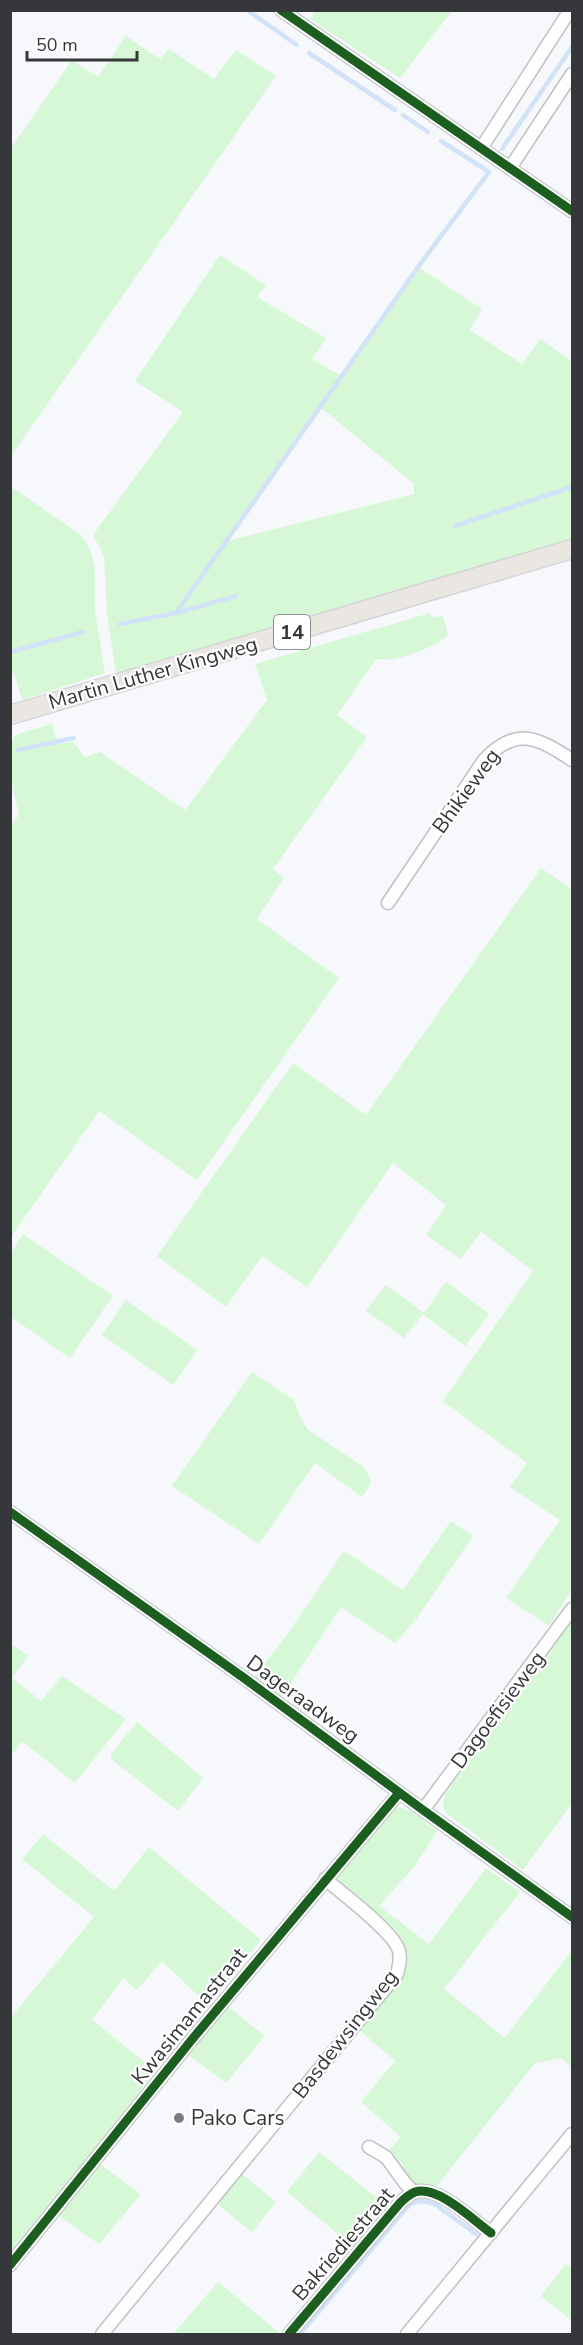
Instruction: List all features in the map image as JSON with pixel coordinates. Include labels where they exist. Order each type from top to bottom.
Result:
[{"type":"main road","name":"Martin Luther Kingweg","points":[[10,715],[573,549]]},
{"type":"street","points":[[281,10],[573,211]]},
{"type":"street","points":[[482,147],[570,10]]},
{"type":"street","points":[[510,168],[573,74]]},
{"type":"street","name":"Bhikieweg","points":[[388,903],[484,760],[501,744],[520,738],[535,741],[573,760]]},
{"type":"street","name":"Dageraadweg","points":[[10,1512],[244,1678],[399,1793],[573,1917]]},
{"type":"street","name":"Dagoefisieweg","points":[[423,1810],[573,1609]]},
{"type":"street","name":"Kwasimamastraat","points":[[10,2265],[325,1879],[399,1793]]},
{"type":"street","name":"Basdewsingweg","points":[[102,2334],[397,1974],[400,1961],[399,1949],[391,1936],[325,1879]]},
{"type":"street","points":[[407,2334],[573,2134]]},
{"type":"street","points":[[369,2147],[386,2157],[414,2192]]},
{"type":"street","name":"Bakriediestraat","points":[[289,2334],[400,2203],[414,2192],[430,2191],[442,2196],[491,2233]]},
{"type":"green space","points":[[315,11],[452,11],[400,78],[310,19]]},
{"type":"green space","points":[[126,36],[160,59],[169,49],[214,79],[236,50],[276,76],[11,456],[11,148],[72,60],[98,77]]},
{"type":"green space","points":[[220,255],[266,285],[257,297],[326,338],[312,359],[341,376],[418,267],[482,309],[470,330],[522,364],[540,339],[572,361],[572,538],[255,634],[116,673],[107,615],[104,556],[93,535],[183,412],[135,381]],"holes":[[[320,407],[414,484],[414,494],[227,541]]]},
{"type":"green space","points":[[10,486],[81,535],[89,547],[95,567],[95,611],[105,673],[22,700],[14,673],[11,674]]},
{"type":"green space","points":[[430,613],[431,617],[443,616],[448,635],[431,646],[408,655],[393,659],[376,659],[337,715],[367,737],[273,869],[284,878],[257,919],[339,978],[197,1180],[99,1111],[11,1237],[10,826],[19,815],[12,785],[10,754],[15,735],[52,724],[57,744],[73,742],[85,757],[100,752],[185,810],[267,700],[255,664]]},
{"type":"green space","points":[[541,868],[572,889],[572,1590],[549,1626],[506,1598],[560,1520],[510,1487],[527,1463],[443,1401],[533,1271],[481,1232],[461,1259],[426,1235],[446,1205],[393,1163],[307,1287],[262,1256],[226,1307],[157,1256],[293,1063],[366,1115]]},
{"type":"green space","points":[[23,1234],[113,1296],[70,1358],[11,1317],[11,1253]]},
{"type":"green space","points":[[446,1282],[489,1314],[465,1346],[423,1314],[404,1338],[366,1311],[386,1285],[424,1313]]},
{"type":"green space","points":[[126,1300],[197,1350],[173,1385],[102,1335]]},
{"type":"green space","points":[[252,1372],[294,1400],[299,1415],[308,1430],[364,1467],[371,1480],[362,1497],[315,1463],[259,1544],[172,1486]]},
{"type":"green space","points":[[451,1521],[473,1536],[417,1618],[395,1643],[341,1607],[282,1696],[255,1676],[286,1636],[344,1551],[403,1590]]},
{"type":"green space","points":[[570,1624],[572,1626],[572,1803],[523,1870],[446,1813],[444,1801],[446,1793]]},
{"type":"green space","points":[[11,1644],[28,1656],[12,1678],[41,1701],[62,1676],[126,1719],[75,1783],[22,1741],[11,1756]]},
{"type":"green space","points":[[137,1722],[203,1778],[178,1811],[111,1759],[111,1754]]},
{"type":"green space","points":[[398,1807],[410,1810],[437,1831],[414,1867],[379,1906],[429,1944],[486,1868],[520,1892],[444,1989],[505,2038],[572,1950],[572,2067],[561,2058],[535,2063],[435,2188],[410,2184],[402,2173],[404,2166],[390,2150],[401,2137],[361,2102],[395,2061],[358,2029],[399,1981],[406,1968],[407,1955],[402,1941],[390,1925],[347,1890],[338,1878],[339,1873],[393,1809]]},
{"type":"green space","points":[[43,1834],[114,1891],[149,1847],[261,1940],[208,2005],[162,1961],[137,1990],[123,1978],[92,2020],[156,2071],[11,2255],[11,2017],[94,1917],[22,1859]]},
{"type":"green space","points":[[226,2005],[265,2036],[226,2083],[188,2055]]},
{"type":"green space","points":[[319,2152],[390,2208],[356,2249],[287,2192]]},
{"type":"green space","points":[[97,2162],[141,2194],[99,2244],[56,2214]]},
{"type":"green space","points":[[241,2173],[276,2202],[252,2232],[216,2203]]},
{"type":"green space","points":[[566,2264],[572,2269],[572,2321],[541,2296]]},
{"type":"green space","points":[[218,2282],[281,2334],[173,2334]]},
{"type":"waterway","points":[[247,10],[297,45]]},
{"type":"waterway","points":[[502,149],[572,47]]},
{"type":"waterway","points":[[309,53],[395,110]]},
{"type":"waterway","points":[[403,115],[428,132]]},
{"type":"waterway","points":[[176,613],[418,267],[489,172],[441,141]]},
{"type":"waterway","points":[[455,526],[572,487]]},
{"type":"waterway","points":[[120,624],[176,613],[236,596]]},
{"type":"waterway","points":[[10,652],[83,632]]},
{"type":"waterway","points":[[18,750],[74,738]]},
{"type":"waterway","points":[[300,2334],[409,2205],[422,2201],[436,2205],[476,2234]]},
{"type":"cycle path","points":[[281,10],[572,211]]},
{"type":"cycle path","points":[[10,1512],[244,1678],[572,1917]]},
{"type":"cycle path","points":[[10,2265],[194,2037],[399,1793]]},
{"type":"cycle path","points":[[289,2334],[400,2203],[413,2193],[424,2191],[444,2198],[491,2233]]},
{"type":"place","name":"Pako Cars","points":[[179,2118]]}]
